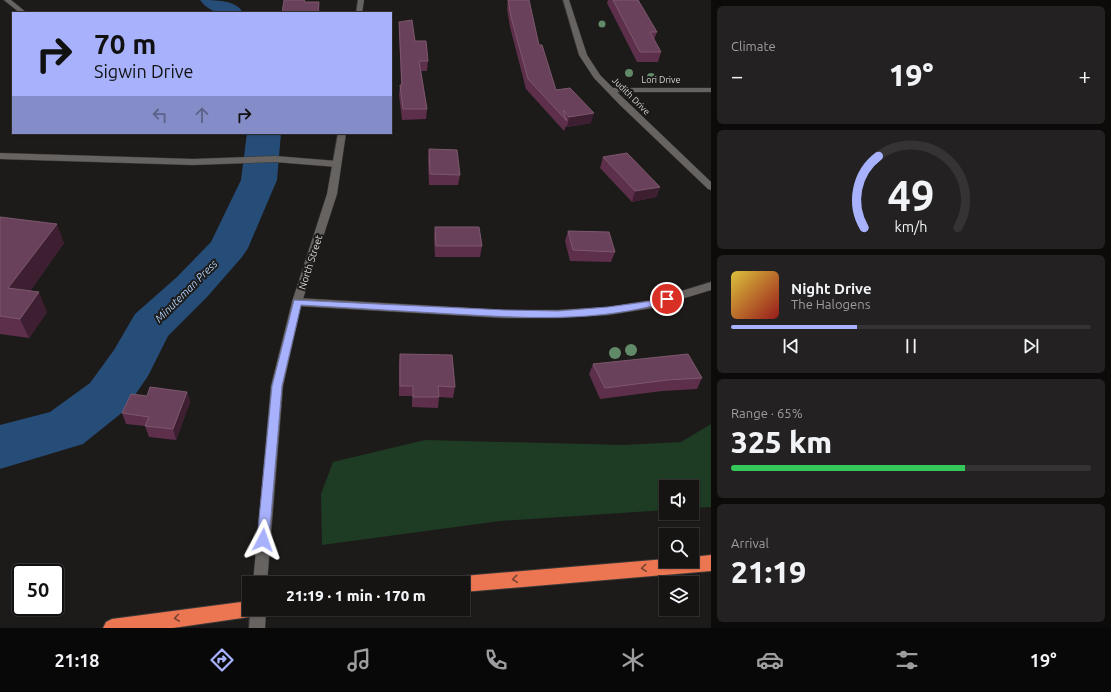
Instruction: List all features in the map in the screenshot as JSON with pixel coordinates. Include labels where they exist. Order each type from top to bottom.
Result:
[{"type":"highway","points":[[470,583],[711,563]]},
{"type":"highway","points":[[112,628],[242,610]]},
{"type":"street","points":[[7,0],[23,12]]},
{"type":"street","points":[[359,12],[361,0]]},
{"type":"street","name":"Judith Drive","points":[[566,0],[583,55],[597,76],[711,187]]},
{"type":"street","name":"Lori Drive","points":[[611,90],[711,90]]},
{"type":"street","name":"North Street","points":[[261,576],[277,386],[297,302],[332,194],[342,134]]},
{"type":"street","points":[[0,156],[193,162],[275,159],[337,164]]},
{"type":"street","points":[[297,302],[504,314],[558,314],[608,311],[652,304],[711,286]]},
{"type":"street","points":[[257,628],[258,616]]},
{"type":"green space","points":[[711,424],[711,507],[699,508],[699,480],[659,480],[659,510],[500,521],[322,545],[321,494],[333,462],[425,440],[623,445],[681,442]]},
{"type":"building","points":[[284,0],[319,2],[318,12],[282,12]]},
{"type":"building","points":[[508,0],[529,0],[539,45],[542,45],[556,90],[570,88],[594,113],[569,117],[563,110],[567,121],[528,79],[511,17]]},
{"type":"building","points":[[613,0],[638,0],[657,32],[650,32],[661,52],[640,52]]},
{"type":"building","points":[[412,20],[415,41],[426,41],[428,61],[419,61],[427,109],[403,109],[400,85],[402,85],[399,22]]},
{"type":"building","points":[[429,149],[457,150],[460,175],[430,174]]},
{"type":"building","points":[[627,153],[660,187],[635,191],[603,157]]},
{"type":"building","points":[[0,217],[57,224],[8,288],[39,292],[20,319],[0,316]]},
{"type":"building","points":[[435,227],[479,227],[482,246],[436,246]]},
{"type":"building","points":[[568,231],[609,232],[615,252],[573,250]]},
{"type":"building","points":[[400,354],[452,355],[455,387],[438,386],[439,397],[413,397],[413,386],[400,386]]},
{"type":"building","points":[[688,354],[702,378],[667,380],[605,388],[593,364]]},
{"type":"building","points":[[150,387],[187,392],[173,429],[145,426],[149,417],[122,413],[131,394],[147,396]]},
{"type":"waterway","name":"Minuteman Press","points":[[213,0],[229,10],[230,12]]},
{"type":"waterway","name":"Minuteman Press","points":[[0,447],[65,429],[107,397],[131,363],[151,326],[192,287],[228,248],[259,180],[264,134]]},
{"type":"route","points":[[263,540],[277,386],[297,302],[504,314],[558,314],[608,311],[652,304],[667,299]]}]
